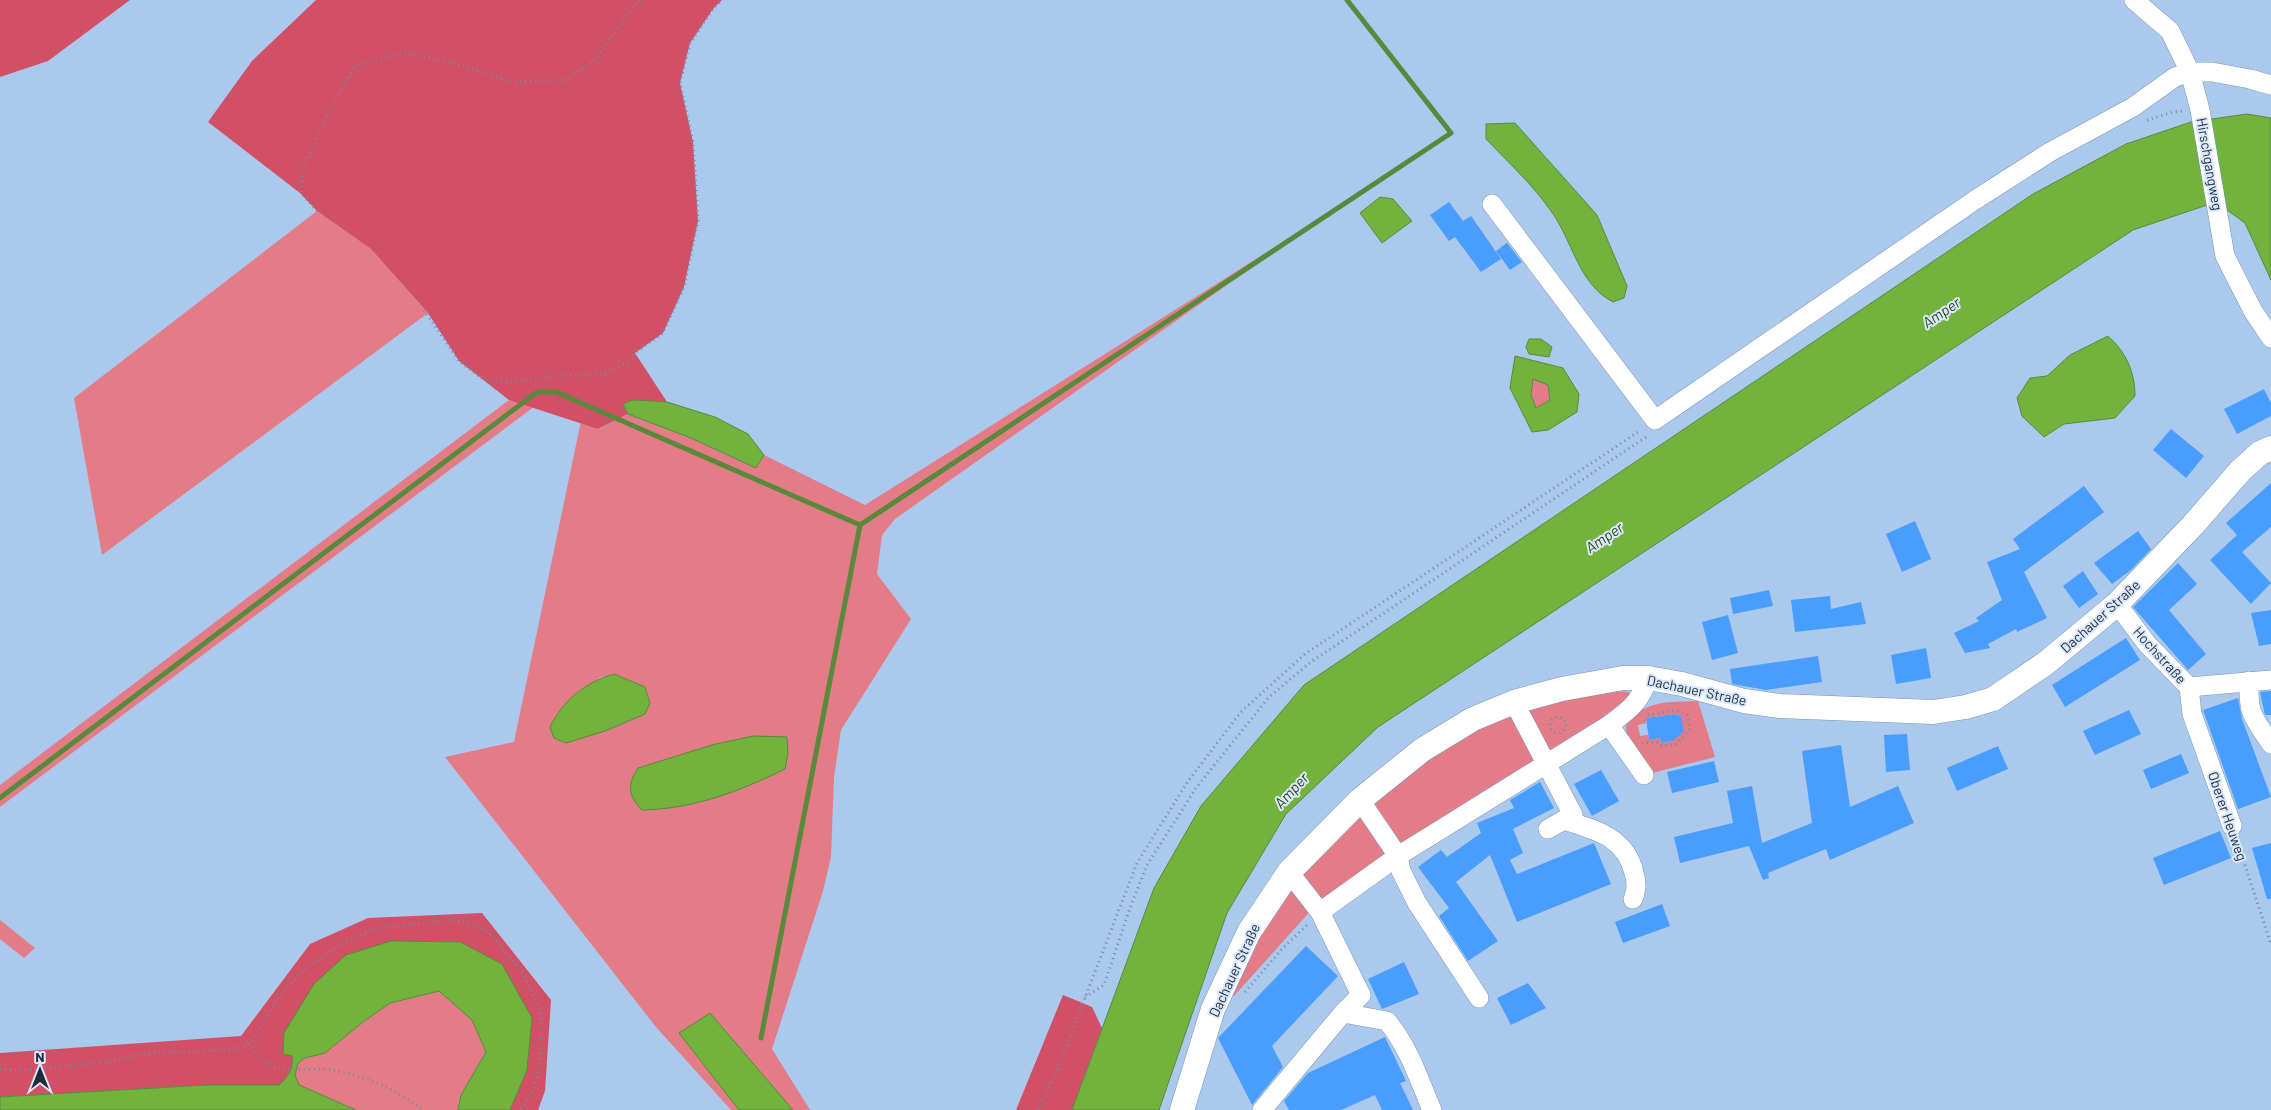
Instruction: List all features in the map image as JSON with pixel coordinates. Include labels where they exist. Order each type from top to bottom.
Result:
[{"type":"main road","name":"Dachauer Straße","points":[[1184,1110],[1213,1009],[1249,932],[1289,872],[1360,800],[1422,750],[1473,719],[1514,702],[1601,681],[1623,678],[1648,678],[1682,684],[1744,701],[1780,706],[1932,712],[1950,710],[1992,698],[2046,663],[2117,604],[2193,525],[2241,470],[2260,453],[2271,448]]},
{"type":"street","name":"Hirschgangweg","points":[[2134,0],[2170,31],[2190,72],[2200,110],[2225,256],[2253,311],[2271,338]]},
{"type":"street","points":[[1492,204],[1653,427],[1975,200],[2050,152],[2133,107],[2175,77],[2190,72],[2212,72],[2271,85]]},
{"type":"street","name":"Hochstraße","points":[[2117,604],[2146,644],[2188,687],[2271,680]]},
{"type":"street","points":[[1320,912],[1398,856],[1609,725],[1625,713],[1642,696],[1648,678]]},
{"type":"street","points":[[2248,681],[2248,705],[2251,714],[2271,744]]},
{"type":"street","name":"Oberer Heuweg","points":[[2188,687],[2192,714],[2232,826]]},
{"type":"street","points":[[1514,702],[1573,815],[1548,829]]},
{"type":"street","points":[[1609,725],[1644,775]]},
{"type":"street","points":[[1360,800],[1398,856],[1401,871],[1417,903],[1479,998]]},
{"type":"street","points":[[1564,820],[1592,829],[1622,846],[1634,872],[1636,892],[1633,899]]},
{"type":"street","points":[[1262,1110],[1343,1013],[1361,995],[1320,912],[1289,872]]},
{"type":"street","points":[[1343,1013],[1388,1021],[1414,1065],[1418,1080],[1432,1110]]},
{"type":"path","points":[[317,212],[300,193],[304,167],[330,109],[355,66],[404,52],[461,65],[513,82],[566,80],[595,60],[635,4],[643,0]]},
{"type":"path","points":[[424,310],[459,360],[484,380],[511,382],[557,376],[603,374],[631,361],[635,353],[663,333],[684,287],[698,221],[693,142],[680,83],[690,44],[713,9],[722,0]]},
{"type":"path","points":[[2139,123],[2173,112],[2200,110]]},
{"type":"path","points":[[1085,997],[1104,985],[1147,865],[1196,788],[1269,697],[1311,662],[1653,427]]},
{"type":"path","points":[[1038,1110],[1056,1073],[1137,863],[1188,781],[1241,712],[1305,654],[1653,427]]},
{"type":"path","points":[[1637,740],[1642,743],[1657,742],[1662,746],[1676,744],[1690,729],[1687,716],[1676,710],[1643,716]]},
{"type":"path","points":[[1554,718],[1561,718],[1566,722],[1566,728],[1562,733],[1556,734],[1551,729],[1550,723],[1554,718]]},
{"type":"path","name":"Oberer Heuweg","points":[[2232,826],[2271,944]]},
{"type":"path","points":[[1238,1000],[1282,949],[1320,912]]},
{"type":"path","points":[[0,1068],[18,1070],[98,1063],[147,1053],[227,1050],[248,1044],[254,1038],[279,997],[300,973],[336,947],[372,929],[453,920],[473,923],[490,933],[520,969],[541,1011],[541,1061],[534,1089],[521,1110]]},
{"type":"path","points":[[248,1044],[266,1062],[282,1069],[331,1070],[357,1076],[388,1088],[412,1101],[423,1110]]},
{"type":"shaded area","points":[[0,0],[130,0],[48,61],[0,77]]},
{"type":"shaded area","points":[[316,0],[722,0],[713,9],[690,43],[680,83],[693,142],[698,221],[684,287],[663,333],[635,353],[667,402],[633,400],[623,404],[628,414],[598,429],[509,400],[459,361],[428,313],[371,249],[317,211],[300,193],[208,122],[252,61]]},
{"type":"shaded area","points":[[317,211],[371,249],[428,313],[102,555],[74,398]]},
{"type":"shaded area","points":[[1329,213],[895,519],[882,535],[877,574],[911,619],[841,730],[834,777],[831,857],[823,891],[772,1049],[810,1110],[731,1110],[656,1027],[445,757],[514,742],[581,421],[599,429],[628,414],[691,438],[756,468],[764,455],[865,505]],"holes":[[[614,674],[645,687],[650,703],[645,714],[605,731],[599,678]]]},
{"type":"shaded area","points":[[1533,379],[1548,385],[1550,400],[1536,408],[1531,395]]},
{"type":"shaded area","points":[[509,400],[535,406],[0,807],[0,785]]},
{"type":"shaded area","points":[[1602,690],[1629,692],[1629,696],[1605,721],[1541,756],[1393,848],[1315,906],[1234,996],[1231,996],[1256,936],[1295,881],[1366,809],[1427,759],[1478,729],[1519,711]]},
{"type":"shaded area","points":[[1698,701],[1715,757],[1648,774],[1628,740],[1627,722],[1641,710],[1657,704]],"holes":[[[1675,714],[1681,716],[1673,736],[1673,741],[1661,743],[1660,738],[1649,740],[1648,735],[1640,736],[1638,725],[1646,723],[1646,718]]]},
{"type":"shaded area","points":[[482,913],[551,1000],[545,1091],[538,1110],[510,1110],[527,1070],[502,964],[460,942],[391,941],[293,1056],[293,1065],[290,1072],[279,1085],[207,1085],[0,1097],[0,1053],[241,1036],[310,944],[368,918]]},
{"type":"shaded area","points":[[0,920],[35,948],[24,958],[0,939]]},
{"type":"shaded area","points":[[439,991],[472,1020],[486,1052],[461,1095],[458,1110],[356,1110],[299,1085],[295,1075],[298,1063],[305,1058],[325,1053],[390,1003]]},
{"type":"shaded area","points":[[1063,995],[1092,1007],[1102,1028],[1072,1110],[1016,1110]]},
{"type":"water","name":"Amper","points":[[2247,114],[2271,118],[2271,280],[2245,223],[2216,202],[2133,230],[1378,727],[1286,814],[1227,913],[1159,1110],[1072,1110],[1154,888],[1201,806],[1304,685],[2033,194],[2126,144],[2191,122]]},
{"type":"water","points":[[1515,123],[1597,215],[1627,286],[1624,298],[1613,302],[1601,294],[1592,284],[1584,273],[1558,222],[1544,201],[1486,139],[1486,124]]},
{"type":"water","points":[[1380,197],[1393,199],[1412,221],[1382,243],[1360,213]]},
{"type":"water","points":[[2108,336],[2120,349],[2128,363],[2135,387],[2135,396],[2115,418],[2064,424],[2044,437],[2022,416],[2017,398],[2030,378],[2047,376],[2070,355]]},
{"type":"water","points":[[1529,339],[1541,339],[1552,347],[1549,357],[1529,354],[1526,347]]},
{"type":"water","points":[[1515,356],[1563,368],[1579,394],[1577,412],[1548,430],[1532,432],[1510,388]],"holes":[[[1533,379],[1548,385],[1550,400],[1536,408],[1531,395]]]},
{"type":"water","points":[[633,400],[667,402],[715,417],[748,434],[764,455],[756,468],[691,438],[628,414],[623,404]]},
{"type":"water","points":[[614,674],[645,687],[650,703],[645,714],[605,731],[566,743],[554,738],[550,727],[555,717],[569,700],[585,687]]},
{"type":"water","points":[[753,736],[787,737],[788,754],[785,769],[734,791],[680,806],[642,810],[634,800],[631,785],[638,768],[712,745]]},
{"type":"water","points":[[391,941],[460,942],[502,964],[532,1018],[527,1070],[510,1110],[458,1110],[461,1095],[486,1052],[472,1020],[439,991],[390,1003],[325,1053],[305,1058],[298,1063],[295,1075],[299,1085],[356,1110],[0,1110],[0,1097],[207,1085],[279,1085],[288,1076],[292,1065],[292,1056],[283,1054],[284,1033],[314,984],[346,955]]},
{"type":"water","points":[[710,1013],[793,1110],[739,1110],[679,1033]]},
{"type":"building","points":[[1449,202],[1463,221],[1471,216],[1501,259],[1481,272],[1455,237],[1449,241],[1430,215]]},
{"type":"building","points":[[1507,243],[1522,262],[1510,270],[1496,251]]},
{"type":"building","points":[[2264,389],[2271,403],[2271,416],[2237,434],[2224,409]]},
{"type":"building","points":[[2171,429],[2204,456],[2186,478],[2153,450]]},
{"type":"building","points":[[2271,483],[2271,527],[2242,552],[2271,583],[2251,604],[2210,560],[2237,535],[2226,523]]},
{"type":"building","points":[[2084,486],[2104,512],[2024,572],[2047,618],[2017,632],[2016,629],[1988,644],[1990,648],[1965,653],[1954,633],[1979,621],[1976,618],[2002,600],[1987,562],[2020,549],[2013,539]]},
{"type":"building","points":[[1915,521],[1931,559],[1902,572],[1886,534]]},
{"type":"building","points":[[2138,531],[2151,549],[2131,570],[2112,584],[2094,563]]},
{"type":"building","points":[[2178,563],[2197,584],[2169,610],[2206,654],[2188,670],[2133,607]]},
{"type":"building","points":[[2083,571],[2098,594],[2079,608],[2063,586]]},
{"type":"building","points":[[1769,590],[1773,606],[1733,614],[1730,598]]},
{"type":"building","points":[[1830,596],[1831,609],[1861,602],[1866,624],[1795,632],[1791,600]]},
{"type":"building","points":[[2271,610],[2271,644],[2259,646],[2251,613]]},
{"type":"building","points":[[1728,615],[1738,653],[1712,660],[1702,622]]},
{"type":"building","points":[[2126,638],[2140,660],[2065,707],[2052,685]]},
{"type":"building","points":[[1926,648],[1931,678],[1896,684],[1891,655]]},
{"type":"building","points":[[1818,656],[1822,682],[1766,690],[1732,684],[1730,669]]},
{"type":"building","points":[[2271,691],[2271,715],[2265,715],[2260,692]]},
{"type":"building","points":[[2238,698],[2242,719],[2271,797],[2238,809],[2203,710]]},
{"type":"building","points":[[2129,710],[2141,734],[2095,755],[2083,731]]},
{"type":"building","points":[[1675,714],[1681,716],[1684,731],[1673,741],[1661,743],[1660,738],[1649,740],[1646,718]]},
{"type":"building","points":[[1907,734],[1910,770],[1886,772],[1884,735]]},
{"type":"building","points":[[1841,745],[1850,807],[1898,786],[1914,823],[1830,860],[1826,849],[1768,873],[1769,878],[1763,880],[1749,846],[1680,863],[1674,837],[1733,823],[1727,791],[1752,786],[1762,843],[1812,823],[1802,751]]},
{"type":"building","points":[[1998,746],[2008,769],[1957,791],[1947,768]]},
{"type":"building","points":[[2181,754],[2189,773],[2151,789],[2143,770]]},
{"type":"building","points":[[1714,761],[1719,782],[1672,793],[1667,772]]},
{"type":"building","points":[[1601,770],[1619,801],[1592,816],[1574,784]]},
{"type":"building","points":[[1540,782],[1554,808],[1513,829],[1523,853],[1510,860],[1517,874],[1594,843],[1611,884],[1517,922],[1490,855],[1456,882],[1498,941],[1468,961],[1439,916],[1449,908],[1418,867],[1441,850],[1447,857],[1481,833],[1477,823],[1514,808],[1510,800]]},
{"type":"building","points":[[2220,831],[2231,858],[2164,885],[2153,858]]},
{"type":"building","points":[[2271,843],[2271,899],[2267,899],[2252,848]]},
{"type":"building","points":[[1662,904],[1670,926],[1623,943],[1615,922]]},
{"type":"building","points":[[1306,946],[1338,976],[1272,1046],[1283,1067],[1252,1105],[1218,1038]]},
{"type":"building","points":[[1404,962],[1419,994],[1382,1009],[1368,979]]},
{"type":"building","points":[[1528,983],[1546,1008],[1511,1025],[1497,998]]},
{"type":"building","points":[[1385,1037],[1406,1081],[1400,1083],[1413,1110],[1382,1110],[1375,1095],[1341,1110],[1289,1110],[1284,1101],[1308,1073]]},
{"type":"waterway","points":[[0,798],[537,392],[556,392],[860,525],[1451,133],[1347,0]]},
{"type":"waterway","points":[[761,1038],[860,525]]}]
